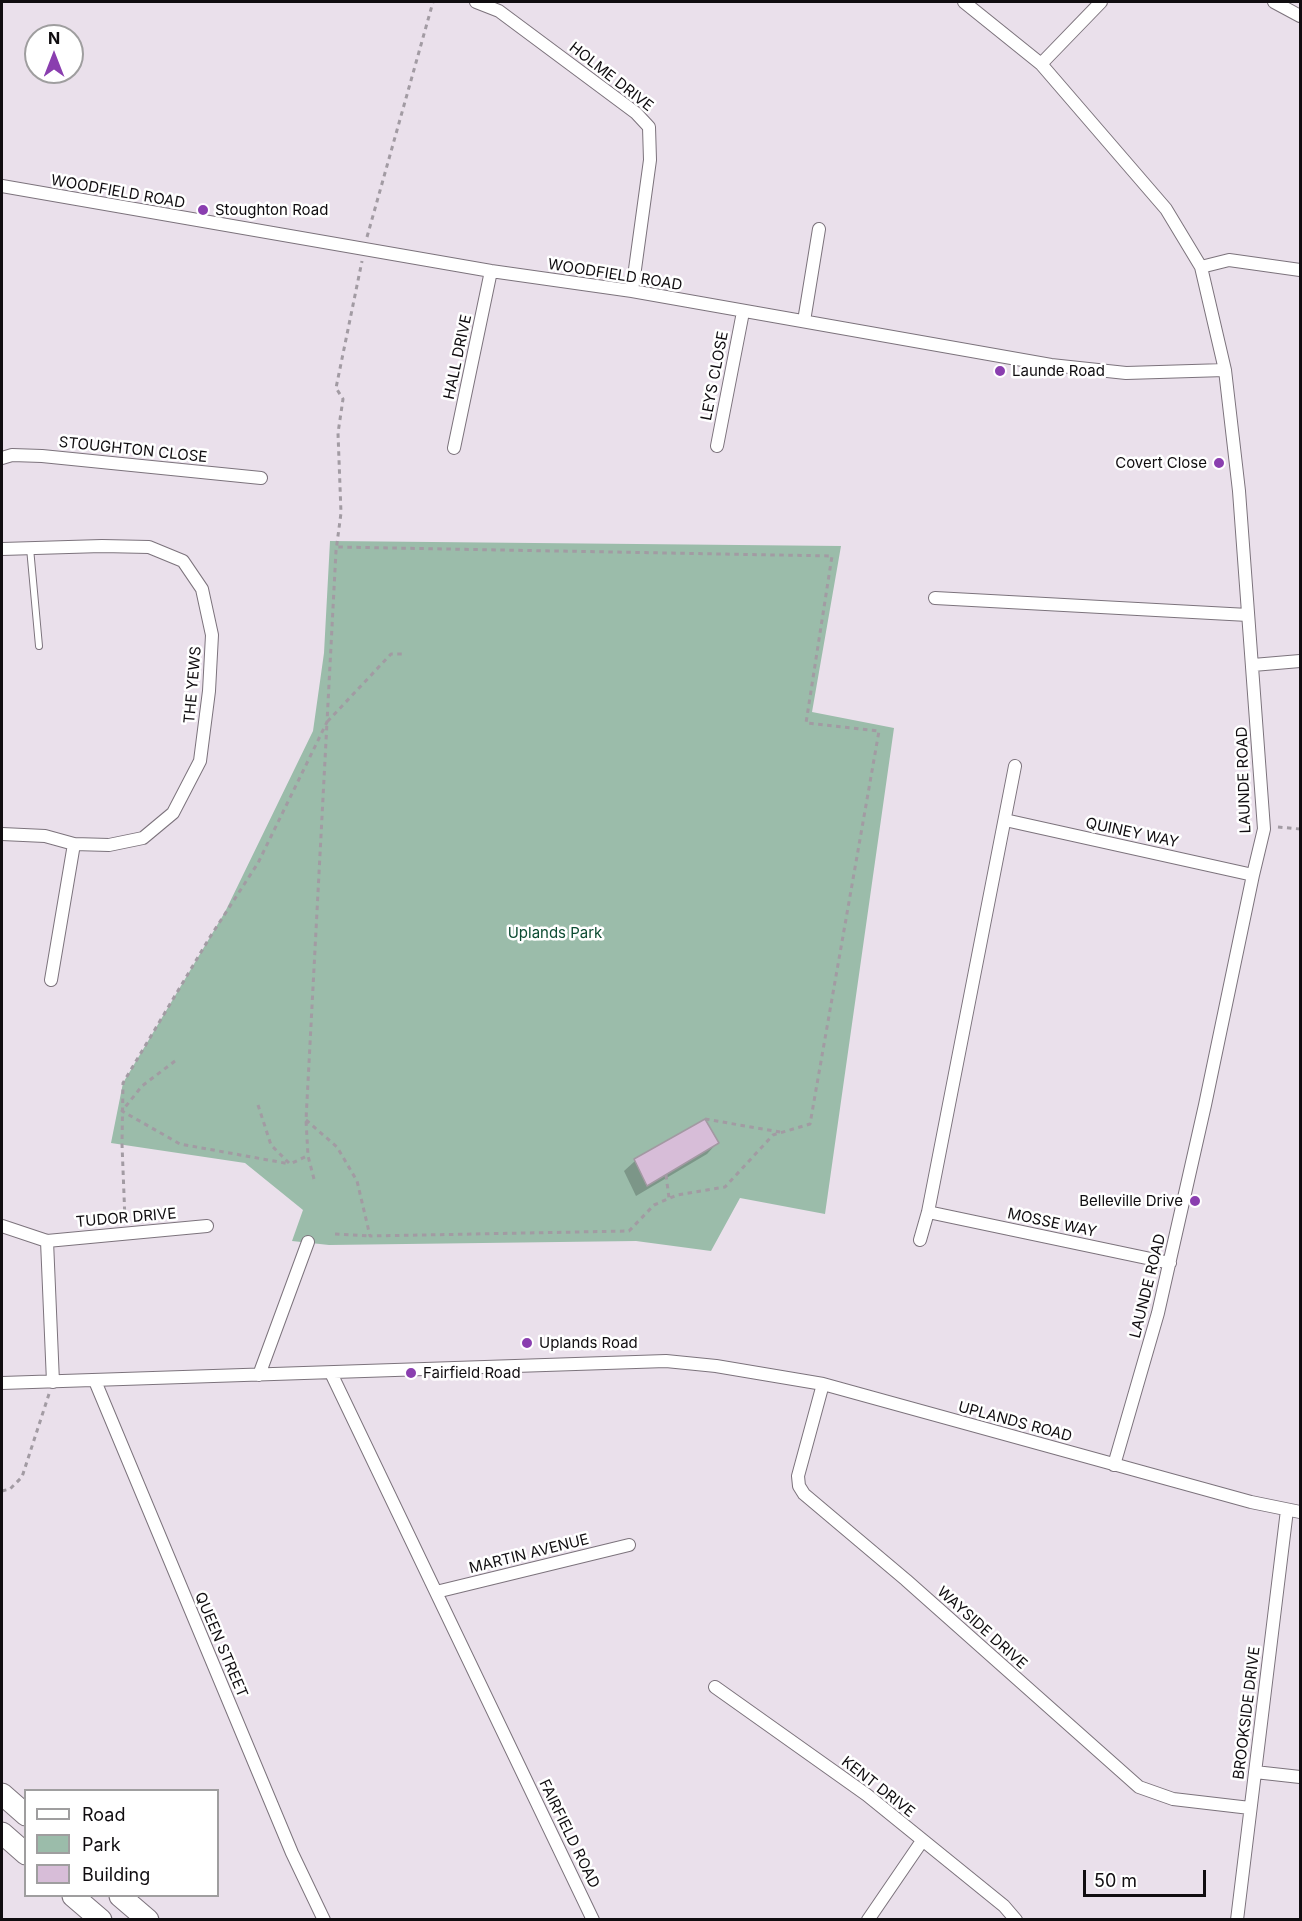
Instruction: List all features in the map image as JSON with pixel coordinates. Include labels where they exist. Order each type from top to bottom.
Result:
[{"type":"highway","points":[[2,1794],[24,1813]]},
{"type":"highway","points":[[2,1833],[24,1852]]},
{"type":"highway","points":[[74,1897],[101,1920]]},
{"type":"highway","points":[[121,1897],[148,1920]]},
{"type":"street","name":"HOLME DRIVE","points":[[476,2],[499,11],[636,113],[649,128],[650,160],[632,291]]},
{"type":"street","name":"LAUNDE ROAD","points":[[964,2],[1041,64],[1166,209],[1201,267],[1225,370],[1239,491],[1264,829],[1170,1263],[1114,1465]]},
{"type":"street","points":[[1041,64],[1101,2]]},
{"type":"street","points":[[1274,2],[1300,16]]},
{"type":"street","name":"WOODFIELD ROAD","points":[[2,186],[491,271],[632,291],[1052,365],[1126,373],[1225,370]]},
{"type":"street","points":[[804,321],[819,229]]},
{"type":"street","points":[[1201,267],[1229,260],[1300,270]]},
{"type":"street","name":"HALL DRIVE","points":[[454,448],[491,271]]},
{"type":"street","name":"LEYS CLOSE","points":[[717,446],[743,312]]},
{"type":"street","name":"STOUGHTON CLOSE","points":[[2,458],[12,454],[42,456],[261,478]]},
{"type":"street","name":"THE YEWS","points":[[2,549],[149,547],[183,561],[202,589],[212,635],[209,691],[200,761],[173,813],[143,838],[109,845],[74,844],[45,836],[2,834]]},
{"type":"street","points":[[936,598],[1248,615]]},
{"type":"street","points":[[1253,665],[1300,661]]},
{"type":"street","points":[[920,1240],[928,1212],[1016,766]]},
{"type":"street","name":"QUINEY WAY","points":[[1005,820],[1253,875]]},
{"type":"street","points":[[51,980],[74,844]]},
{"type":"street","name":"MOSSE WAY","points":[[928,1212],[1170,1263]]},
{"type":"street","name":"TUDOR DRIVE","points":[[2,1226],[47,1240],[207,1226]]},
{"type":"street","points":[[47,1240],[53,1382]]},
{"type":"street","points":[[259,1375],[308,1242]]},
{"type":"street","name":"UPLANDS ROAD","points":[[2,1383],[666,1361],[716,1366],[823,1384],[1114,1465],[1300,1512]]},
{"type":"street","name":"FAIRFIELD ROAD","points":[[331,1373],[593,1920]]},
{"type":"street","name":"QUEEN STREET","points":[[95,1381],[292,1852],[324,1920]]},
{"type":"street","name":"WAYSIDE DRIVE","points":[[823,1384],[798,1476],[799,1486],[804,1494],[906,1580],[1139,1787],[1173,1799],[1250,1808]]},
{"type":"street","name":"BROOKSIDE DRIVE","points":[[1237,1920],[1287,1510]]},
{"type":"street","name":"MARTIN AVENUE","points":[[436,1592],[629,1545]]},
{"type":"street","name":"KENT DRIVE","points":[[715,1687],[867,1795],[1004,1906],[1016,1920]]},
{"type":"street","points":[[1255,1772],[1300,1777]]},
{"type":"street","points":[[868,1920],[922,1841]]},
{"type":"lane","points":[[29,548],[39,646]]},
{"type":"path","points":[[314,1179],[308,1156],[306,1120],[336,547],[341,513],[338,432],[343,399],[336,388],[364,249],[433,2]]},
{"type":"path","points":[[334,1234],[370,1236],[629,1231],[654,1205],[669,1198],[725,1187],[772,1135],[810,1124],[879,731],[806,723],[832,556],[336,547]]},
{"type":"path","points":[[126,1234],[123,1083],[210,937],[258,863],[327,722],[391,654],[405,654]]},
{"type":"path","points":[[1264,829],[1280,827],[1300,829]]},
{"type":"path","points":[[122,1111],[142,1086],[176,1061]]},
{"type":"path","points":[[258,1105],[270,1145],[290,1164]]},
{"type":"path","points":[[122,1111],[180,1144],[290,1164],[308,1156]]},
{"type":"path","points":[[705,1119],[782,1132]]},
{"type":"path","points":[[306,1120],[337,1148],[357,1181],[370,1236]]},
{"type":"path","points":[[666,1175],[669,1198]]},
{"type":"path","points":[[2,1491],[10,1489],[22,1477],[53,1382]]},
{"type":"green space","name":"Uplands Park","points":[[330,541],[841,546],[812,712],[894,728],[825,1214],[740,1198],[711,1251],[636,1241],[329,1245],[292,1241],[303,1210],[245,1163],[111,1143],[123,1083],[225,912],[313,731],[324,653]]},
{"type":"building","points":[[705,1119],[719,1143],[647,1186],[634,1159]]},
{"type":"place","name":"Stoughton Road","points":[[203,210]]},
{"type":"place","name":"Launde Road","points":[[1000,371]]},
{"type":"place","name":"Covert Close","points":[[1219,463]]},
{"type":"place","name":"Belleville Drive","points":[[1195,1201]]},
{"type":"place","name":"Uplands Road","points":[[527,1343]]},
{"type":"place","name":"Fairfield Road","points":[[411,1373]]}]
